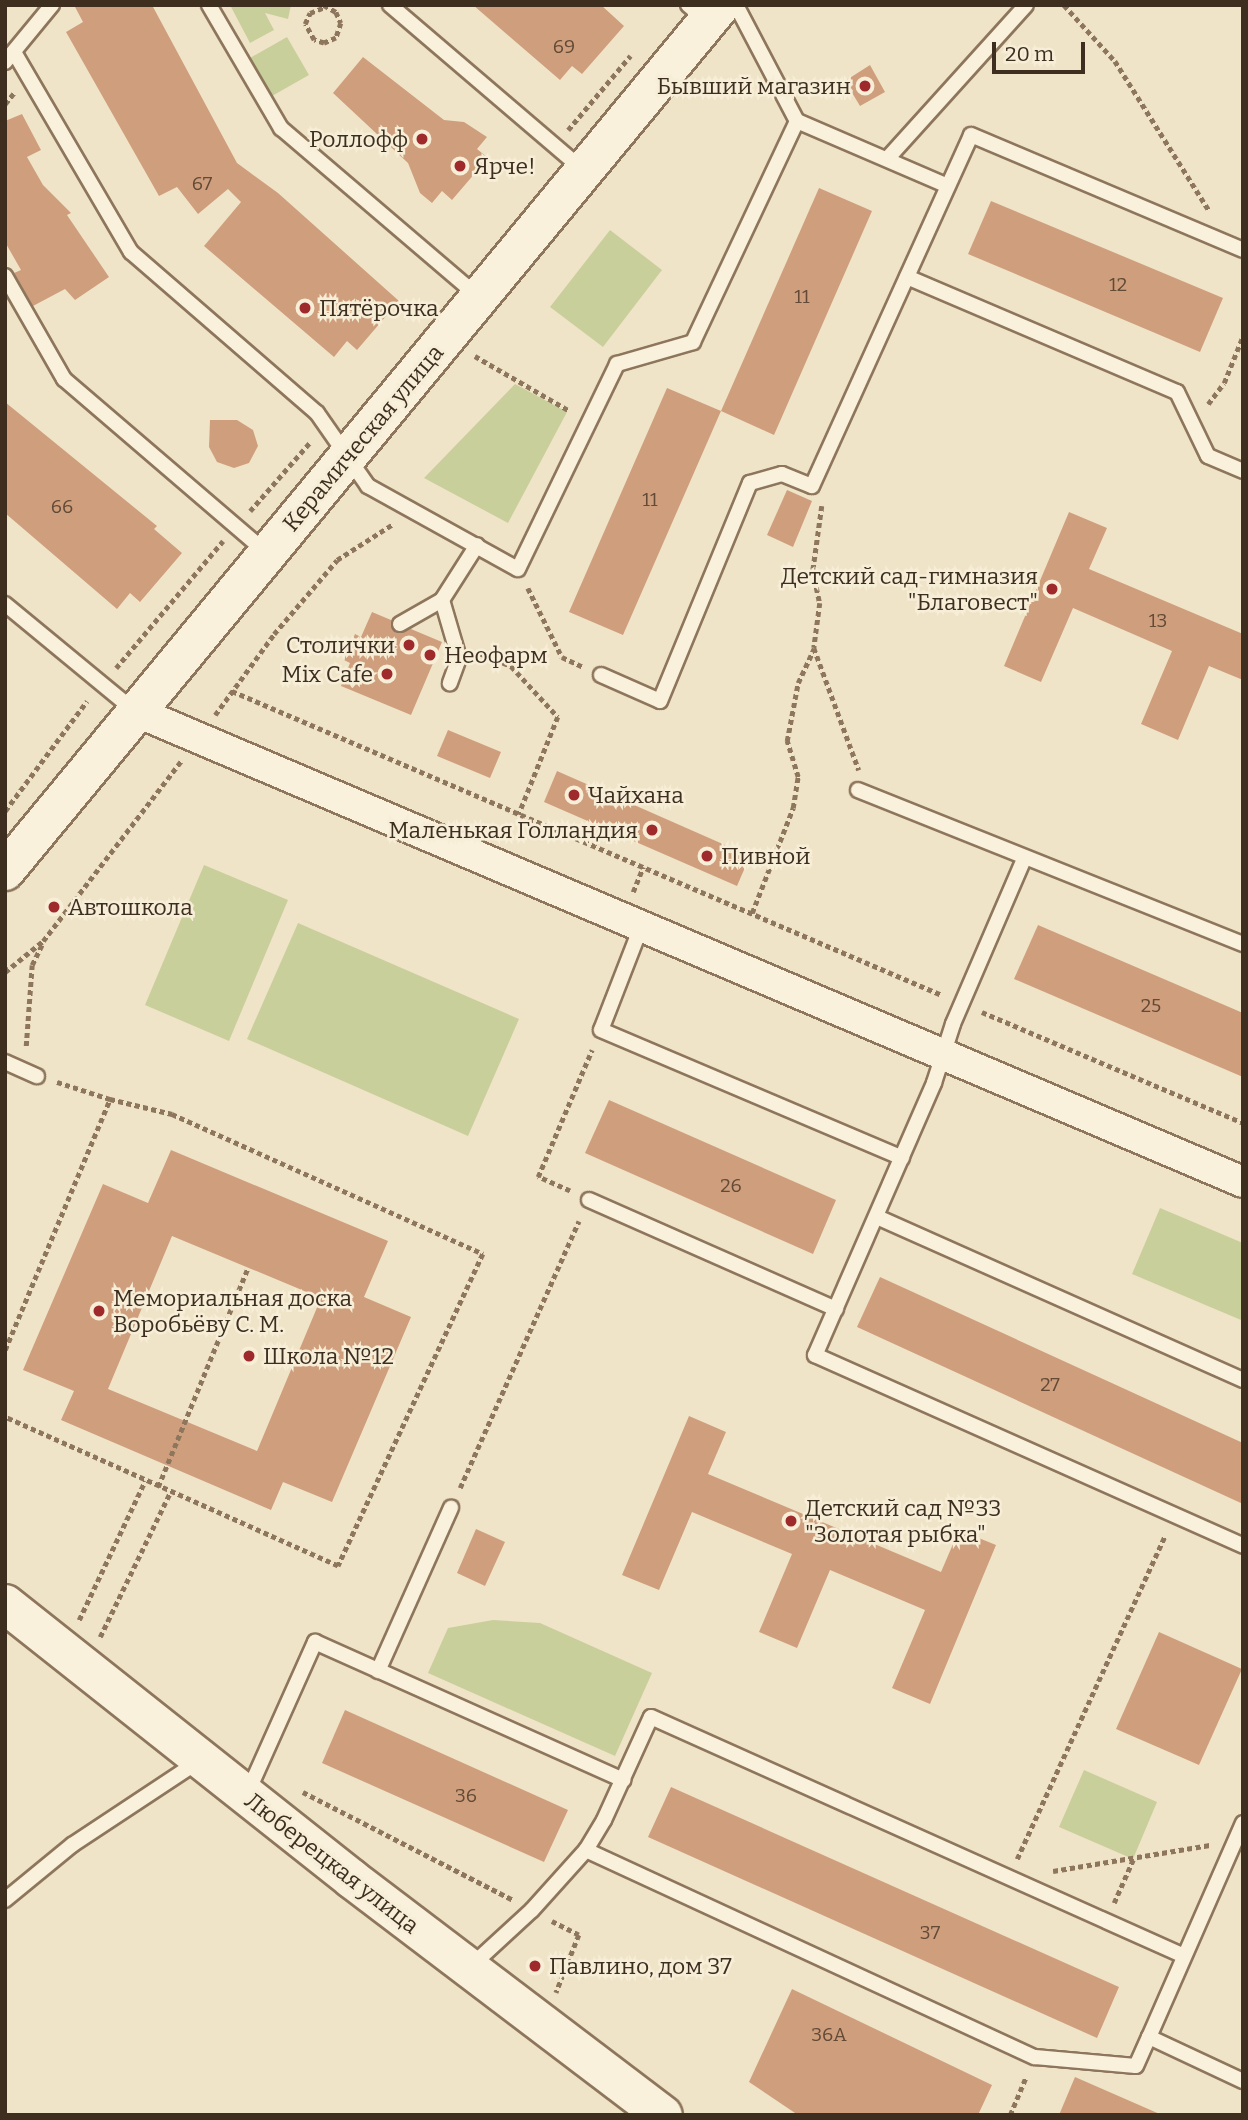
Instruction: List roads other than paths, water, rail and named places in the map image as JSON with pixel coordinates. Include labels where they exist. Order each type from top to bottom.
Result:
[{"type":"main road","name":"Керамическая улица","points":[[5,871],[266,552],[448,338],[713,9]]},
{"type":"main road","name":"Люберецкая улица","points":[[5,1604],[201,1760],[252,1783],[469,1968],[663,2115]]},
{"type":"street","points":[[135,711],[1243,1182]]},
{"type":"lane","points":[[52,5],[10,57],[131,252],[325,424],[346,458],[368,486],[518,569],[617,364],[693,342],[797,121]]},
{"type":"lane","points":[[209,5],[281,128],[480,298]]},
{"type":"lane","points":[[390,5],[584,170]]},
{"type":"lane","points":[[887,159],[1026,5]]},
{"type":"lane","points":[[713,9],[797,121],[948,186]]},
{"type":"lane","points":[[601,675],[660,701],[750,483],[782,474],[813,486],[971,135],[1237,247]]},
{"type":"lane","points":[[5,276],[64,379],[266,552]]},
{"type":"lane","points":[[907,277],[1177,392],[1208,456],[1243,471]]},
{"type":"lane","points":[[400,624],[442,600],[477,545]]},
{"type":"lane","points":[[442,600],[459,658],[450,682]]},
{"type":"lane","points":[[5,604],[101,686],[135,711]]},
{"type":"lane","points":[[858,790],[1024,859],[1243,944]]},
{"type":"lane","points":[[1024,859],[962,1003],[902,1158],[815,1355],[1243,1546]]},
{"type":"lane","points":[[641,927],[601,1030],[902,1158]]},
{"type":"lane","points":[[5,1062],[37,1076]]},
{"type":"lane","points":[[589,1199],[836,1309]]},
{"type":"lane","points":[[877,1217],[1243,1380]]},
{"type":"lane","points":[[378,1671],[451,1508]]},
{"type":"lane","points":[[252,1783],[315,1643],[622,1780]]},
{"type":"lane","points":[[469,1968],[532,1910],[586,1850],[650,1717],[1184,1956]]},
{"type":"lane","points":[[5,1900],[72,1845],[201,1760]]},
{"type":"lane","points":[[586,1850],[1035,2057],[1136,2066],[1243,1822]]},
{"type":"lane","points":[[1149,2037],[1243,2081]]},
{"type":"place","name":"Бывший магазин","points":[[865,86]]},
{"type":"place","name":"Роллофф","points":[[422,139]]},
{"type":"place","name":"Ярче!","points":[[460,166]]},
{"type":"place","name":"Пятёрочка","points":[[305,308]]},
{"type":"place","name":"Детский сад-гимназия \"Благовест\"","points":[[1052,589]]},
{"type":"place","name":"Столички","points":[[409,645]]},
{"type":"place","name":"Неофарм","points":[[430,655]]},
{"type":"place","name":"Mix Cafe","points":[[387,674]]},
{"type":"place","name":"Чайхана","points":[[574,795]]},
{"type":"place","name":"Маленькая Голландия","points":[[652,830]]},
{"type":"place","name":"Пивной","points":[[707,856]]},
{"type":"place","name":"Автошкола","points":[[54,907]]},
{"type":"place","name":"Мемориальная доска Воробьёву С. М.","points":[[99,1311]]},
{"type":"place","name":"Школа №12","points":[[249,1356]]},
{"type":"place","name":"Детский сад №33 \"Золотая рыбка\"","points":[[791,1521]]},
{"type":"place","name":"Павлино, дом 37","points":[[535,1966]]}]
